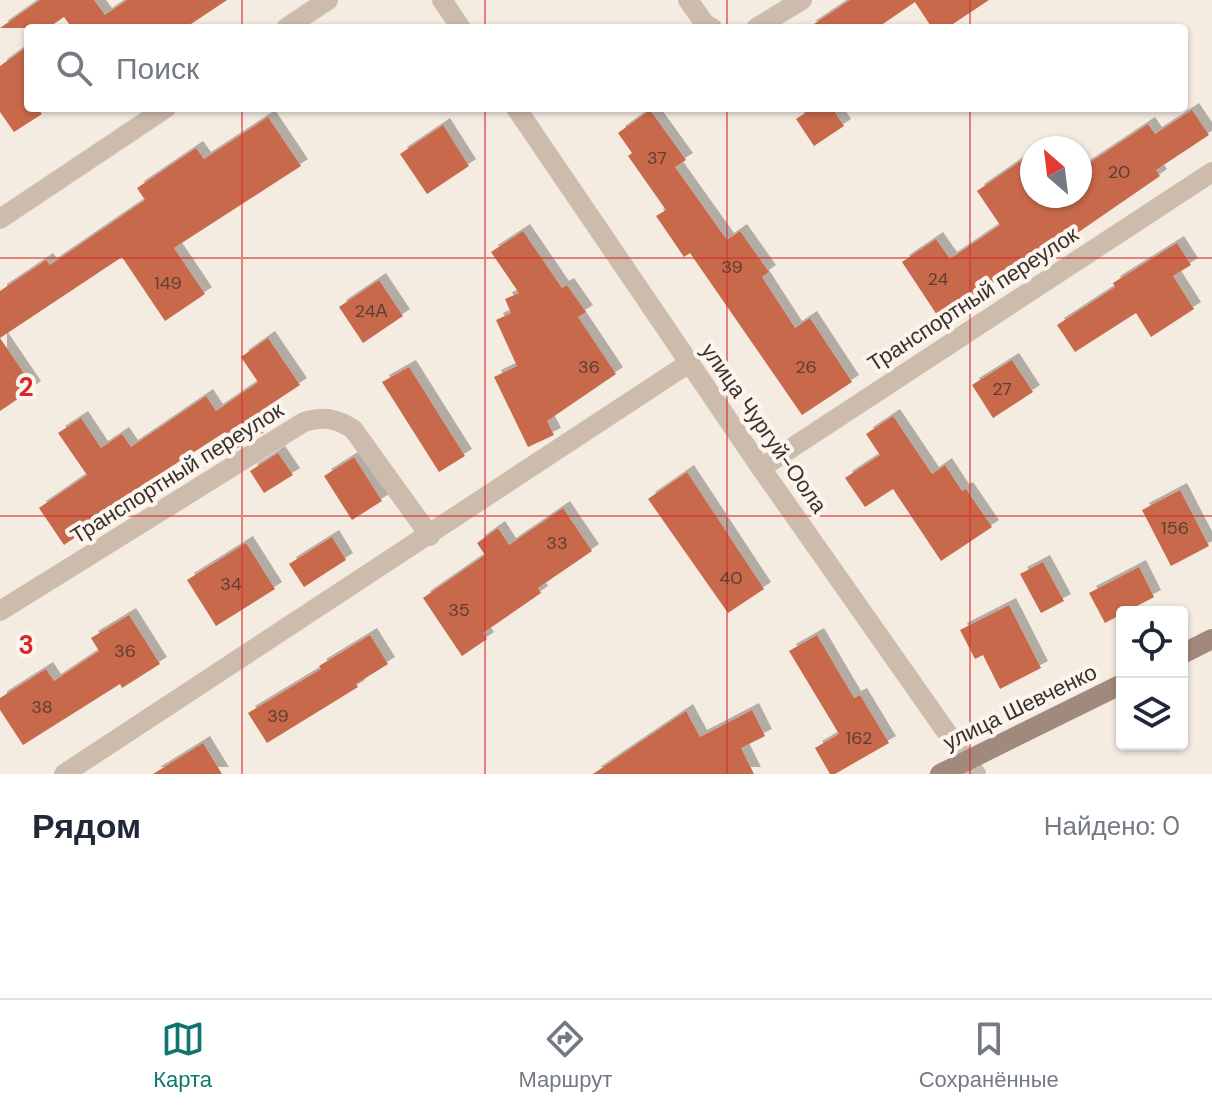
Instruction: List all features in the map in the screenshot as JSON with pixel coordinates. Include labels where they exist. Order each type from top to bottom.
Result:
[{"type":"street","points":[[292,24],[328,0]]},
{"type":"street","points":[[442,0],[458,24]]},
{"type":"street","points":[[688,0],[705,24]]},
{"type":"street","points":[[763,24],[802,0]]},
{"type":"street","points":[[0,219],[160,112]]},
{"type":"street","name":"улица Чургуй-Оола","points":[[519,112],[761,468],[972,767]]},
{"type":"street","name":"Транспортный переулок","points":[[761,468],[1212,172]]},
{"type":"street","points":[[64,774],[689,363]]},
{"type":"street","name":"Транспортный переулок","points":[[0,611],[304,422],[322,417],[339,421],[353,429],[430,536]]},
{"type":"street","points":[[1188,651],[1212,639]]},
{"type":"street","name":"улица Шевченко","points":[[940,774],[972,767],[1116,687]]},
{"type":"building","points":[[40,0],[94,0],[105,15],[127,0],[227,0],[191,24],[69,24],[64,17],[54,24],[0,28]]},
{"type":"building","points":[[850,0],[989,0],[953,24],[929,24],[915,2],[883,24],[814,24]]},
{"type":"building","points":[[24,49],[24,112],[42,114],[14,132],[0,112],[0,66]]},
{"type":"building","points":[[1192,110],[1209,135],[1156,170],[1160,176],[1028,267],[1025,262],[939,318],[902,262],[936,239],[950,259],[1000,225],[977,191],[1020,161],[1020,208],[1092,208],[1092,161],[1148,124],[1155,134]]},
{"type":"building","points":[[651,112],[686,160],[675,167],[727,240],[740,231],[769,272],[762,277],[795,328],[810,318],[852,382],[802,415],[690,253],[684,257],[656,216],[666,210],[628,156],[632,153],[618,133]]},
{"type":"building","points":[[807,112],[835,112],[844,126],[814,146],[796,119]]},
{"type":"building","points":[[268,117],[301,166],[174,248],[205,294],[165,321],[122,257],[0,338],[0,291],[46,260],[50,265],[145,200],[137,188],[196,148],[204,159]]},
{"type":"building","points":[[443,125],[469,166],[427,194],[400,154]]},
{"type":"building","points":[[523,231],[562,288],[567,285],[586,312],[578,317],[616,374],[547,421],[554,435],[528,447],[494,377],[517,366],[496,320],[511,313],[505,299],[519,293],[491,252]]},
{"type":"building","points":[[1177,243],[1191,265],[1173,276],[1194,309],[1151,337],[1136,313],[1075,352],[1057,325],[1115,287],[1113,283]]},
{"type":"building","points":[[379,280],[403,316],[363,343],[339,307]]},
{"type":"building","points":[[0,338],[34,388],[0,411]]},
{"type":"building","points":[[268,338],[300,385],[253,416],[264,432],[236,449],[225,432],[104,510],[108,515],[64,545],[39,508],[87,475],[58,433],[81,418],[101,448],[122,434],[131,447],[206,396],[216,411],[258,382],[241,357]]},
{"type":"building","points":[[1012,360],[1033,392],[993,418],[972,385]]},
{"type":"building","points":[[409,367],[465,456],[439,472],[382,382]]},
{"type":"building","points":[[893,416],[932,474],[945,465],[992,527],[941,561],[893,489],[865,507],[845,478],[880,455],[866,434]]},
{"type":"building","points":[[278,453],[293,475],[264,493],[250,471]]},
{"type":"building","points":[[354,457],[382,501],[352,520],[324,476]]},
{"type":"building","points":[[687,472],[764,589],[728,613],[648,499]]},
{"type":"building","points":[[1180,490],[1209,546],[1171,566],[1142,510]]},
{"type":"building","points":[[563,508],[592,551],[538,588],[541,593],[483,633],[487,639],[462,656],[423,598],[485,555],[477,543],[498,528],[509,545]]},
{"type":"building","points":[[332,537],[346,560],[304,587],[289,564]]},
{"type":"building","points":[[246,543],[275,589],[216,626],[187,580]]},
{"type":"building","points":[[1043,562],[1064,601],[1041,613],[1020,574]]},
{"type":"building","points":[[1139,567],[1154,597],[1137,606],[1116,606],[1116,617],[1105,623],[1089,593]]},
{"type":"building","points":[[1009,605],[1041,668],[1000,689],[983,655],[975,659],[960,630]]},
{"type":"building","points":[[129,615],[160,664],[122,688],[120,684],[23,745],[0,710],[0,698],[46,669],[54,681],[99,651],[91,638]]},
{"type":"building","points":[[370,635],[388,664],[356,684],[358,687],[267,743],[248,713]]},
{"type":"building","points":[[817,635],[854,698],[860,695],[889,743],[835,774],[830,774],[815,748],[839,734],[789,651]]},
{"type":"building","points":[[752,710],[765,736],[741,748],[754,774],[593,774],[686,711],[700,737]]},
{"type":"building","points":[[203,743],[222,774],[153,774]]}]
